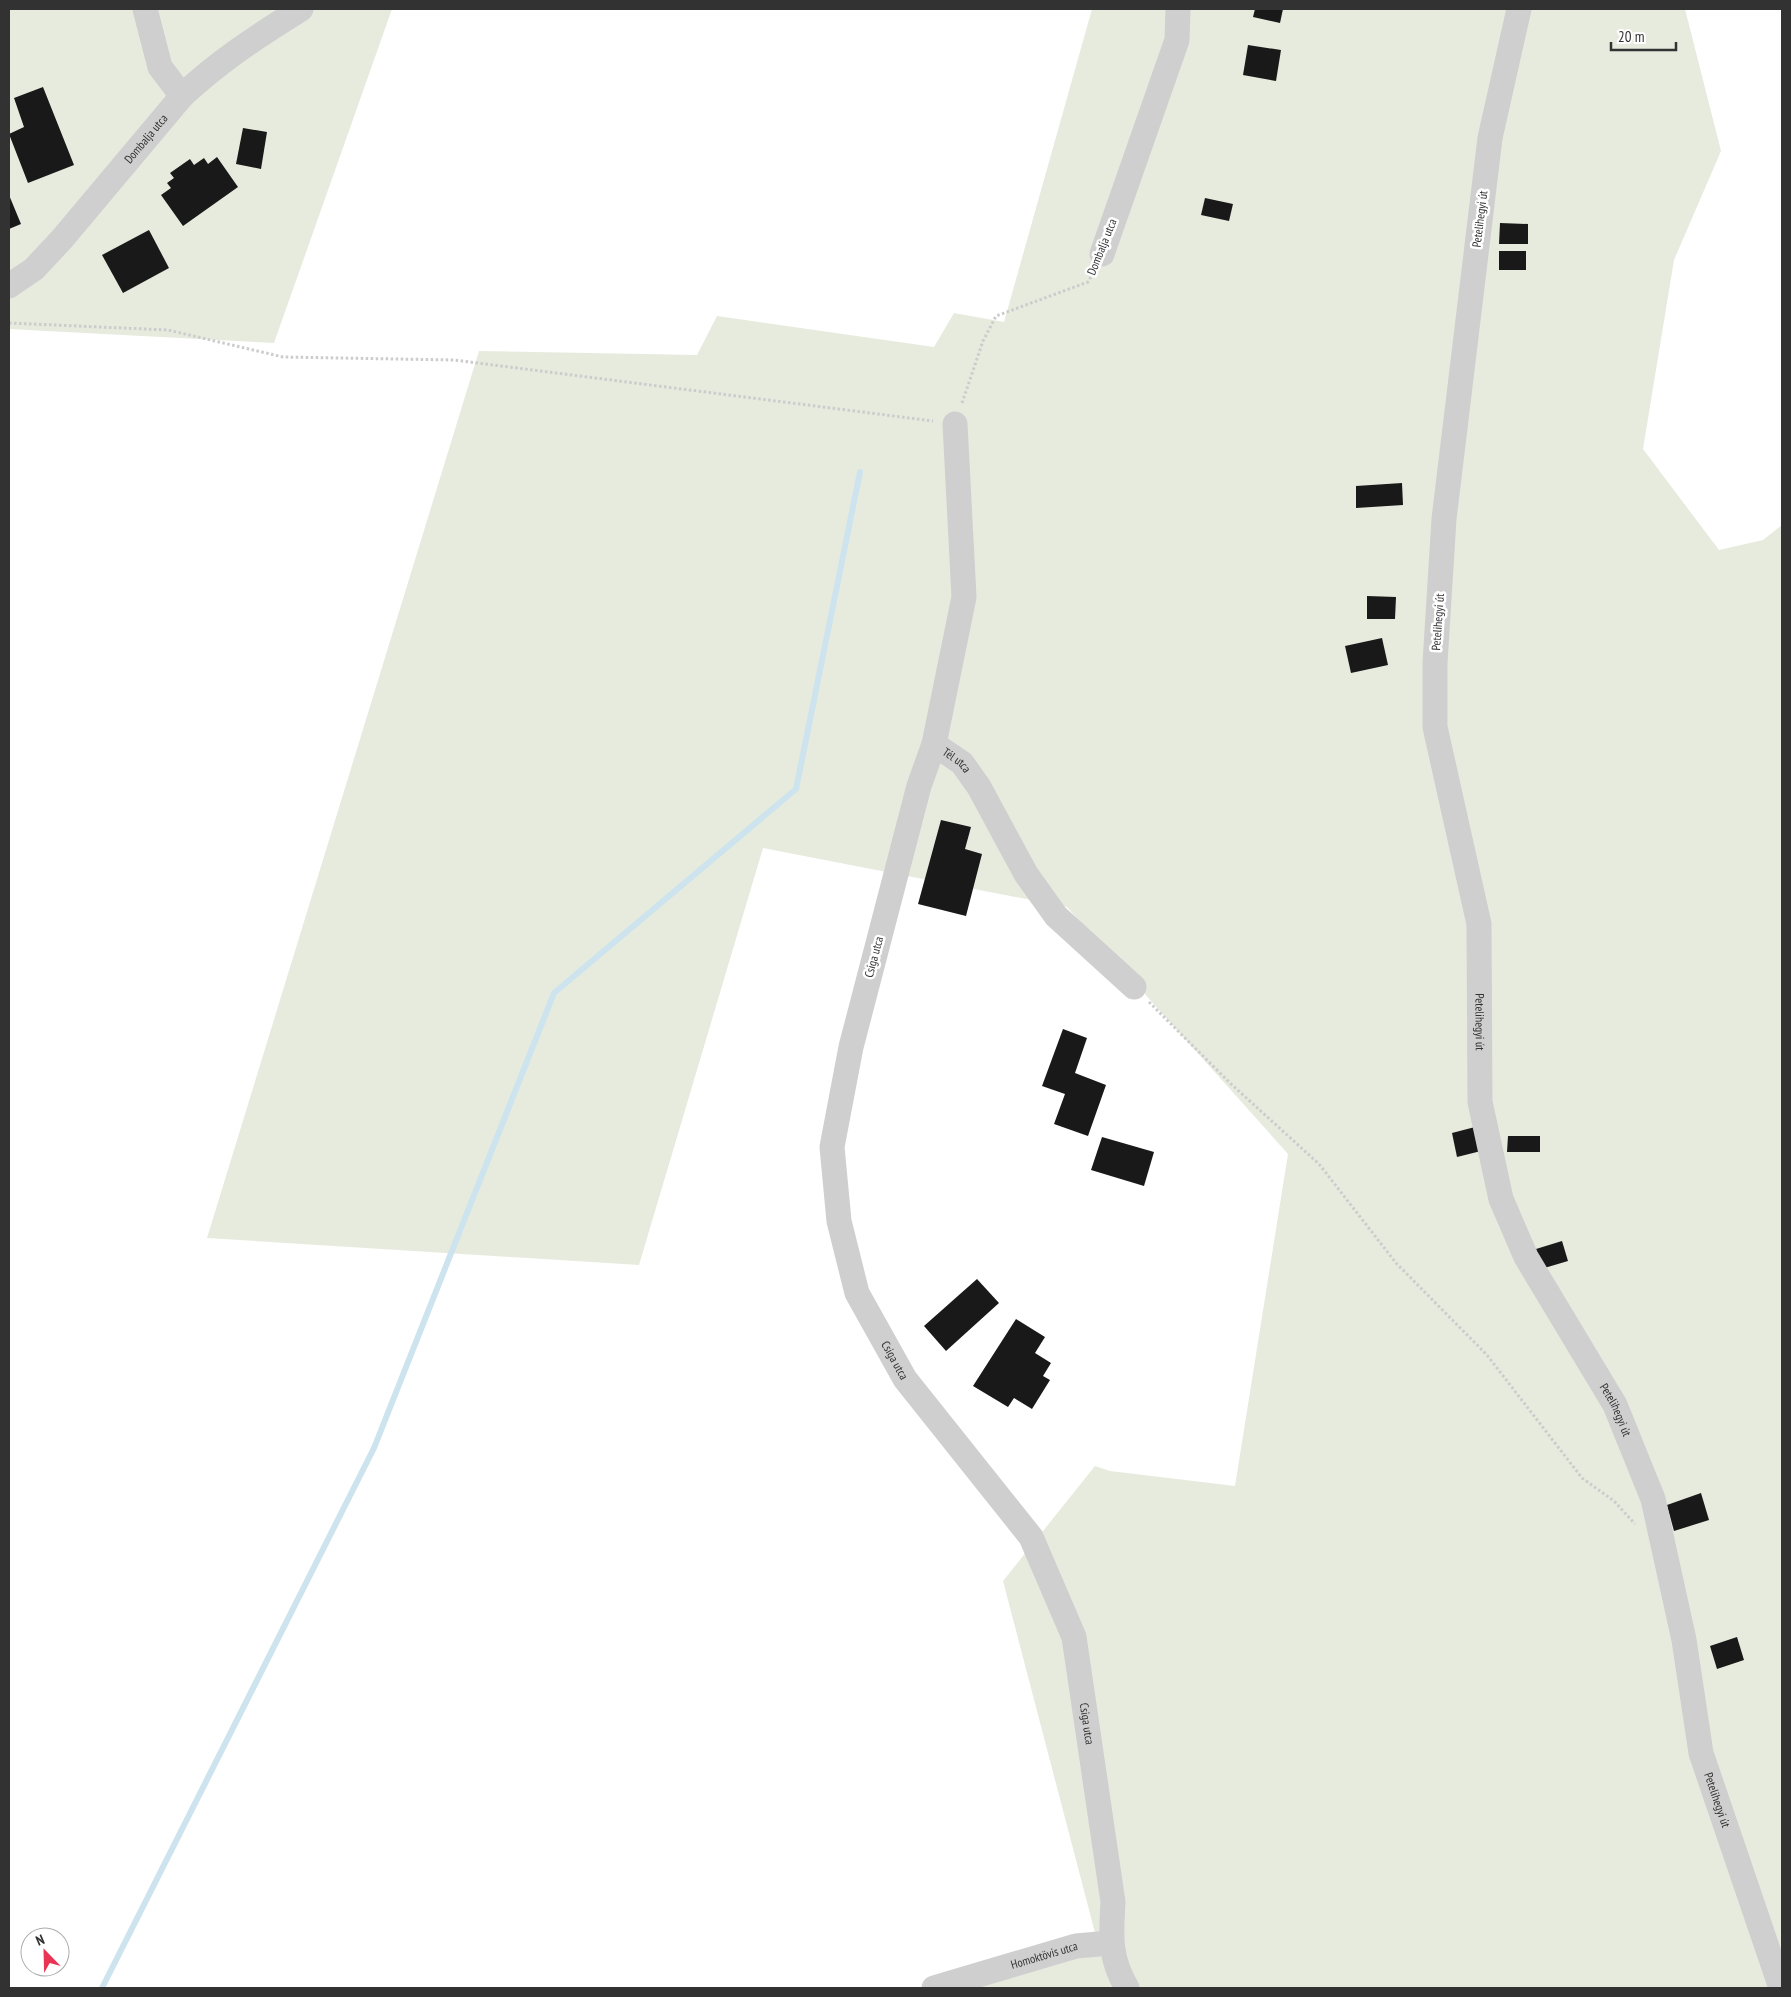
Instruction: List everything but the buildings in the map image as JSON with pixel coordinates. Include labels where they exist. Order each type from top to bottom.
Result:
[{"type":"street","points":[[144,9],[160,68],[182,96]]},
{"type":"street","name":"Dombalja utca","points":[[9,286],[34,269],[62,239],[182,96],[203,76],[251,41],[301,9]]},
{"type":"street","name":"Dombalja utca","points":[[1102,254],[1146,124],[1178,40],[1178,9]]},
{"type":"street","name":"Petelihegyi út","points":[[1519,9],[1490,138],[1444,519],[1435,663],[1435,727],[1479,924],[1480,1102],[1500,1199],[1526,1257],[1615,1405],[1653,1499],[1684,1640],[1701,1753],[1781,1988]]},
{"type":"street","name":"Tél utca","points":[[955,424],[964,597],[934,744],[962,763],[979,787],[1026,874],[1056,916],[1134,987]]},
{"type":"street","name":"Csiga utca","points":[[934,744],[919,786],[851,1047],[832,1147],[839,1221],[857,1293],[905,1379],[1031,1538],[1074,1637],[1113,1902],[1110,1943]]},
{"type":"street","points":[[1110,1943],[1116,1971],[1127,1988]]},
{"type":"street","name":"Homoktövis utca","points":[[934,1988],[1076,1946],[1110,1943]]},
{"type":"path","name":"Dombalja utca","points":[[955,424],[983,341],[996,316],[1018,306],[1055,295],[1088,282],[1102,254]]},
{"type":"path","points":[[9,323],[168,330],[283,357],[454,360],[955,424]]},
{"type":"path","points":[[1134,987],[1230,1083],[1319,1164],[1396,1263],[1487,1355],[1582,1478],[1614,1501],[1636,1526]]},
{"type":"shaded area","points":[[9,9],[392,9],[274,343],[9,329]]},
{"type":"shaded area","points":[[1092,9],[1685,9],[1721,151],[1674,260],[1643,449],[1719,550],[1763,540],[1782,525],[1782,1988],[916,1988],[1099,1948],[1003,1581],[1095,1466],[1110,1471],[1235,1486],[1288,1154],[1067,907],[763,848],[639,1265],[207,1238],[479,351],[697,355],[717,316],[934,347],[954,313],[1004,322]]},
{"type":"waterway","points":[[102,1988],[374,1448],[554,993],[796,789],[860,472]]}]
